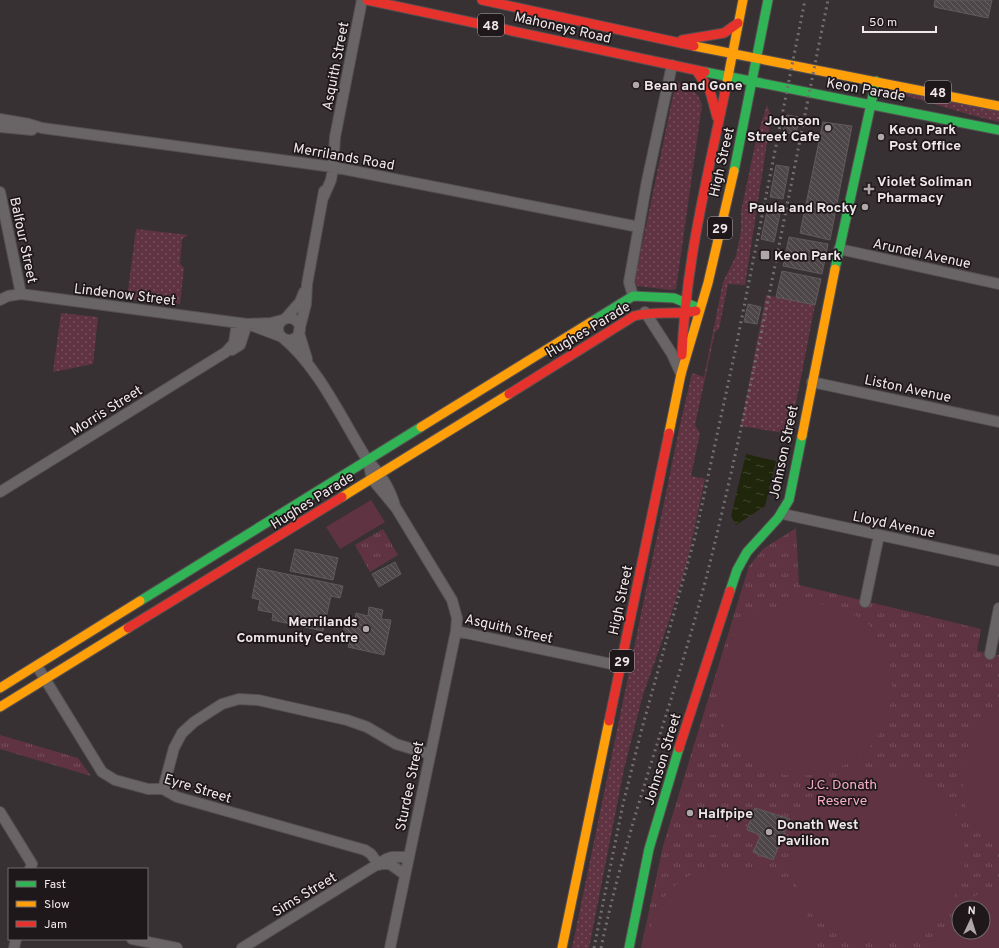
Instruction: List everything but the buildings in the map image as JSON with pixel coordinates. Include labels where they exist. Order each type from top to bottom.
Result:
[{"type":"main road","name":"Mahoneys Road","points":[[367,0],[752,82]]},
{"type":"main road","name":"Mahoneys Road","points":[[482,0],[756,58]]},
{"type":"main road","name":"High Street","points":[[681,374],[684,314],[697,227],[743,0]]},
{"type":"main road","name":"High Street","points":[[562,948],[681,374],[695,332],[707,285],[752,82],[768,0]]},
{"type":"main road","points":[[677,41],[724,33],[738,23]]},
{"type":"main road","points":[[625,55],[633,46],[636,32]]},
{"type":"main road","name":"Keon Parade","points":[[756,58],[999,106]]},
{"type":"main road","points":[[696,70],[710,91],[718,118]]},
{"type":"main road","name":"Johnson Street","points":[[629,948],[649,849],[737,570],[754,544],[783,514],[789,500],[839,249],[876,81]]},
{"type":"main road","name":"Keon Parade","points":[[752,82],[915,112],[999,130]]},
{"type":"main road","name":"Hughes Parade","points":[[0,688],[633,296],[687,300],[700,309]]},
{"type":"main road","name":"Hughes Parade","points":[[0,707],[372,479],[634,316],[645,312],[684,314],[700,309]]},
{"type":"main road","points":[[598,319],[607,333]]},
{"type":"main road","name":"Hughes Parade","points":[[254,531],[263,546]]},
{"type":"street","name":"Asquith Street","points":[[309,364],[299,332],[306,304],[307,284],[330,166],[329,152],[335,137],[362,0]]},
{"type":"street","points":[[633,296],[629,282],[647,181],[672,65]]},
{"type":"street","name":"Merrilands Road","points":[[0,119],[42,128],[330,166],[639,227]]},
{"type":"street","name":"Merrilands Road","points":[[0,127],[30,130],[42,128]]},
{"type":"street","name":"Balfour Street","points":[[0,192],[21,294]]},
{"type":"street","name":"Arundel Avenue","points":[[839,249],[999,284]]},
{"type":"street","name":"Asquith Street","points":[[284,319],[300,302],[307,284]]},
{"type":"street","name":"Lindenow Street","points":[[0,300],[8,296],[21,294],[242,323],[271,324],[284,319]]},
{"type":"street","points":[[645,312],[672,354],[681,374]]},
{"type":"street","points":[[284,319],[296,321],[299,332],[292,339],[282,338],[278,329],[284,319]]},
{"type":"street","name":"Lindenow Street","points":[[242,323],[282,338]]},
{"type":"street","name":"Morris Street","points":[[0,492],[226,352],[234,343],[242,323]]},
{"type":"street","name":"Asquith Street","points":[[282,338],[295,348],[309,364],[368,461],[381,473],[392,494],[396,508]]},
{"type":"street","name":"Liston Avenue","points":[[812,382],[999,422]]},
{"type":"street","name":"Asquith Street","points":[[368,461],[372,479],[396,508],[452,600],[457,618],[456,631],[621,666]]},
{"type":"street","name":"Lloyd Avenue","points":[[783,514],[999,561]]},
{"type":"street","points":[[865,602],[879,535]]},
{"type":"street","points":[[990,654],[999,608]]},
{"type":"street","name":"Sturdee Street","points":[[390,948],[404,874],[456,631]]},
{"type":"street","name":"Eyre Street","points":[[37,666],[106,776],[148,789],[163,789],[177,797],[365,850],[380,864]]},
{"type":"street","points":[[163,789],[174,748],[182,733],[194,722],[222,704],[239,699],[258,700],[347,720],[367,727],[396,744],[429,754]]},
{"type":"street","points":[[0,812],[32,864],[30,868]]},
{"type":"street","name":"Sims Street","points":[[242,948],[392,856],[408,857]]},
{"type":"street","points":[[380,864],[390,864],[404,874]]},
{"type":"street","points":[[137,940],[177,948]]},
{"type":"green space","points":[[676,81],[696,93],[701,100],[702,105],[676,289],[671,290],[638,286],[634,284]]},
{"type":"green space","points":[[893,89],[999,111],[999,122],[918,99],[891,93]]},
{"type":"green space","points":[[767,105],[771,117],[745,285],[728,284],[719,329],[715,332],[695,425],[700,433],[691,476],[705,479],[687,563],[668,624],[642,698],[624,769],[589,948],[572,948],[692,373],[704,377],[723,282],[736,256],[741,231],[741,211],[757,136]]},
{"type":"green space","points":[[136,229],[188,235],[182,239],[180,264],[184,268],[180,304],[127,299]]},
{"type":"green space","points":[[766,295],[815,305],[790,434],[741,426]]},
{"type":"green space","points":[[61,313],[98,317],[93,364],[53,372]]},
{"type":"green space","points":[[371,500],[385,522],[340,549],[326,527]]},
{"type":"green space","name":"J.C. Donath Reserve","points":[[796,528],[799,585],[981,629],[977,651],[999,655],[999,948],[641,948],[663,846],[749,566],[763,549]]},
{"type":"green space","points":[[383,529],[398,555],[370,572],[355,545]]},
{"type":"green space","points":[[788,603],[820,604],[842,609],[866,621],[882,643],[893,673],[891,702],[877,739],[866,752],[851,762],[819,775],[785,775],[745,753],[727,733],[716,707],[716,684],[722,660],[734,635],[746,623],[762,612]]},
{"type":"green space","points":[[999,705],[999,847],[973,824],[962,797],[963,787],[961,772],[963,759],[974,731],[988,714]]},
{"type":"green space","points":[[0,735],[78,758],[91,776],[0,749]]},
{"type":"green space","points":[[861,769],[895,769],[911,774],[927,782],[940,793],[951,806],[962,830],[965,846],[964,872],[959,888],[953,900],[951,900],[951,904],[940,917],[927,928],[911,936],[895,941],[861,941],[845,936],[829,928],[816,917],[805,904],[797,888],[792,872],[792,838],[797,822],[805,806],[816,793],[829,782],[845,774]]},
{"type":"green space","name":"Halfpipe","points":[[686,803],[699,807],[694,823],[681,819]]},
{"type":"green space","points":[[708,811],[721,811],[728,824],[722,835],[708,835],[700,822]]},
{"type":"green space","points":[[711,868],[739,868],[760,871],[776,879],[794,895],[801,904],[811,925],[815,948],[648,948],[653,920],[658,907],[665,896],[673,887],[684,879]]},
{"type":"green space","points":[[999,883],[999,948],[935,948],[944,930],[951,922],[951,940],[991,940],[991,900],[969,900]]},
{"type":"water","points":[[746,454],[776,461],[765,506],[736,525],[731,516]]},
{"type":"railway","points":[[594,948],[623,804],[641,732],[695,537],[736,347],[805,0]]},
{"type":"railway","points":[[601,948],[613,897],[641,795],[688,644],[715,542],[760,340],[828,0]]},
{"type":"traffic: fast","points":[[734,171],[768,0]]},
{"type":"traffic: fast","points":[[705,72],[999,130]]},
{"type":"traffic: fast","points":[[835,269],[876,81]]},
{"type":"traffic: fast","points":[[591,322],[633,296],[674,298],[696,307]]},
{"type":"traffic: fast","points":[[140,601],[421,427]]},
{"type":"traffic: fast","points":[[730,591],[737,570],[747,552],[778,518],[789,500],[802,436]]},
{"type":"traffic: fast","points":[[629,948],[649,849],[679,748]]},
{"type":"traffic: slow","points":[[726,87],[743,0]]},
{"type":"traffic: slow","points":[[694,46],[999,106]]},
{"type":"traffic: slow","points":[[669,433],[681,374],[708,283],[734,171]]},
{"type":"traffic: slow","points":[[802,436],[835,269]]},
{"type":"traffic: slow","points":[[421,427],[591,322]]},
{"type":"traffic: slow","points":[[342,497],[509,394]]},
{"type":"traffic: slow","points":[[0,688],[140,601]]},
{"type":"traffic: slow","points":[[0,707],[128,628]]},
{"type":"traffic: slow","points":[[562,948],[609,721]]},
{"type":"traffic: jam","points":[[367,0],[705,72]]},
{"type":"traffic: jam","points":[[482,0],[694,46]]},
{"type":"traffic: jam","points":[[682,40],[724,33],[738,23]]},
{"type":"traffic: jam","points":[[696,70],[710,91],[717,117]]},
{"type":"traffic: jam","points":[[682,355],[684,322],[692,254],[726,87]]},
{"type":"traffic: jam","points":[[509,394],[634,316],[696,311]]},
{"type":"traffic: jam","points":[[609,721],[669,433]]},
{"type":"traffic: jam","points":[[128,628],[342,497]]},
{"type":"traffic: jam","points":[[679,748],[730,591]]},
{"type":"place","name":"Bean and Gone","points":[[636,85]]},
{"type":"place","name":"Johnson Street Cafe","points":[[828,128]]},
{"type":"place","name":"Keon Park Post Office","points":[[881,137]]},
{"type":"place","name":"Violet Soliman Pharmacy","points":[[869,189]]},
{"type":"place","name":"Paula and Rocky","points":[[865,207]]},
{"type":"place","name":"Keon Park","points":[[765,255]]},
{"type":"place","name":"Merrilands Community Centre","points":[[366,629]]},
{"type":"place","name":"Halfpipe","points":[[690,813]]},
{"type":"place","name":"Donath West Pavilion","points":[[769,832]]}]
